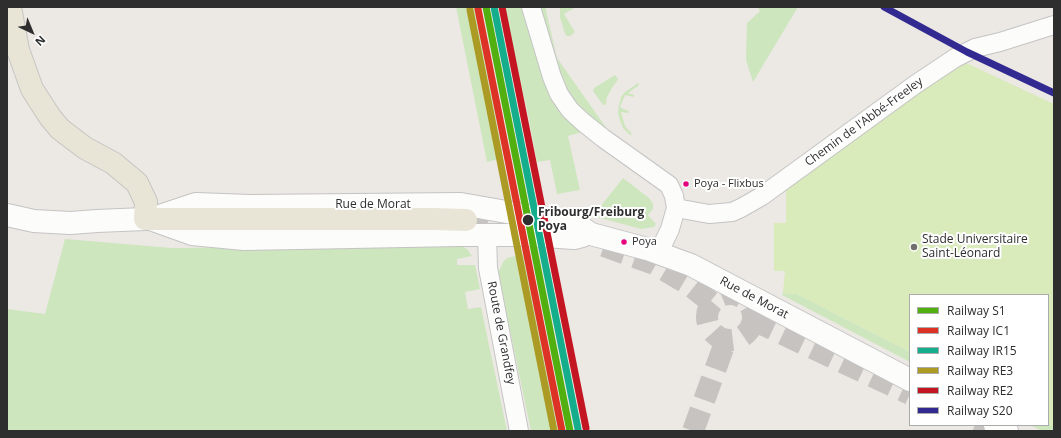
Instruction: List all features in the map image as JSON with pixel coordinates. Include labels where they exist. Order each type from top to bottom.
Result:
[{"type":"main road","points":[[10,7],[18,50],[35,95],[60,129],[85,148],[113,163],[137,183],[146,202],[149,219],[466,220]]},
{"type":"main road","name":"Rue de Morat","points":[[11,216],[34,221],[70,223],[97,220],[149,219],[196,204],[250,206],[461,204],[575,224],[591,234],[647,248],[691,266],[909,379]]},
{"type":"main road","name":"Rue de Morat","points":[[149,219],[192,234],[244,239],[459,235],[530,235],[574,238],[591,234]]},
{"type":"main road","points":[[997,426],[1007,431]]},
{"type":"street","points":[[531,7],[552,77],[559,94],[570,110],[603,138],[669,185],[674,196],[676,208],[670,228],[659,252]]},
{"type":"street","name":"Chemin de l'Abbé-Freeley","points":[[676,208],[710,214],[732,212],[741,208],[762,196],[916,84],[955,58],[975,48],[1001,42],[1054,25]]},
{"type":"street","name":"Route de Grandfey","points":[[487,235],[488,268],[519,431]]},
{"type":"green space","points":[[456,7],[478,7],[499,116],[496,117],[503,158],[487,162]]},
{"type":"green space","points":[[504,7],[526,7],[582,132],[568,136],[580,190],[557,194],[550,160],[537,162]]},
{"type":"green space","points":[[537,7],[546,7],[557,58],[612,136],[609,137],[567,95]]},
{"type":"green space","points":[[560,7],[576,7],[564,14],[575,32],[570,36],[565,34],[560,17]]},
{"type":"green space","points":[[758,7],[798,7],[753,82],[746,60],[747,23],[760,11]]},
{"type":"green space","name":"Stade Universitaire Saint-Léonard","points":[[964,62],[1054,104],[1054,427],[1049,424],[1049,294],[909,294],[909,351],[797,294],[783,293],[785,271],[774,271],[774,223],[786,223],[786,188],[904,99]]},
{"type":"green space","points":[[615,75],[618,79],[607,97],[606,104],[603,105],[593,91],[594,88]]},
{"type":"green space","points":[[638,83],[638,86],[628,93],[634,95],[634,97],[625,95],[620,107],[629,111],[628,113],[621,112],[625,126],[632,134],[630,135],[623,128],[620,121],[618,113],[619,105],[621,97],[625,92]]},
{"type":"green space","points":[[623,178],[649,198],[653,204],[653,209],[648,215],[656,224],[654,227],[641,229],[593,216]]},
{"type":"green space","points":[[65,239],[172,248],[462,246],[467,249],[472,256],[457,259],[457,265],[475,265],[480,289],[465,292],[468,309],[481,307],[507,431],[7,431],[7,309],[45,314]]},
{"type":"green space","points":[[525,254],[560,431],[531,431],[498,273],[503,262],[507,258]]},
{"type":"green space","points":[[783,293],[797,294],[909,351],[909,361],[782,295]]},
{"type":"green space","points":[[1049,424],[1054,427],[1054,431],[1042,431],[1032,426],[1049,426]]},
{"type":"tunnel","points":[[466,220],[524,228]]},
{"type":"tunnel","points":[[604,246],[654,264],[688,284],[712,303]]},
{"type":"tunnel","points":[[730,294],[743,298],[749,304],[753,317],[749,330],[743,336],[730,340],[717,336],[711,330],[707,317],[711,304],[717,298],[730,294]]},
{"type":"tunnel","points":[[753,320],[909,394]]},
{"type":"tunnel","points":[[693,431],[726,340]]},
{"type":"tunnel","points":[[977,426],[988,431]]},
{"type":"rail line","name":"S1","points":[[486,7],[570,431]]},
{"type":"rail line","name":"IR15","points":[[494,7],[578,429]]},
{"type":"rail line","name":"RE2","points":[[502,7],[586,428]]},
{"type":"rail line","name":"S20","points":[[884,7],[967,52],[1054,93]]},
{"type":"rail line","name":"IC1","points":[[478,9],[562,431]]},
{"type":"rail line","name":"RE3","points":[[470,10],[554,431]]},
{"type":"place","name":"Poya - Flixbus","points":[[686,184]]},
{"type":"place","name":"Fribourg/Freiburg Poya","points":[[528,220]]},
{"type":"place","name":"Poya","points":[[624,242]]},
{"type":"place","name":"Stade Universitaire Saint-Léonard","points":[[914,247]]}]
